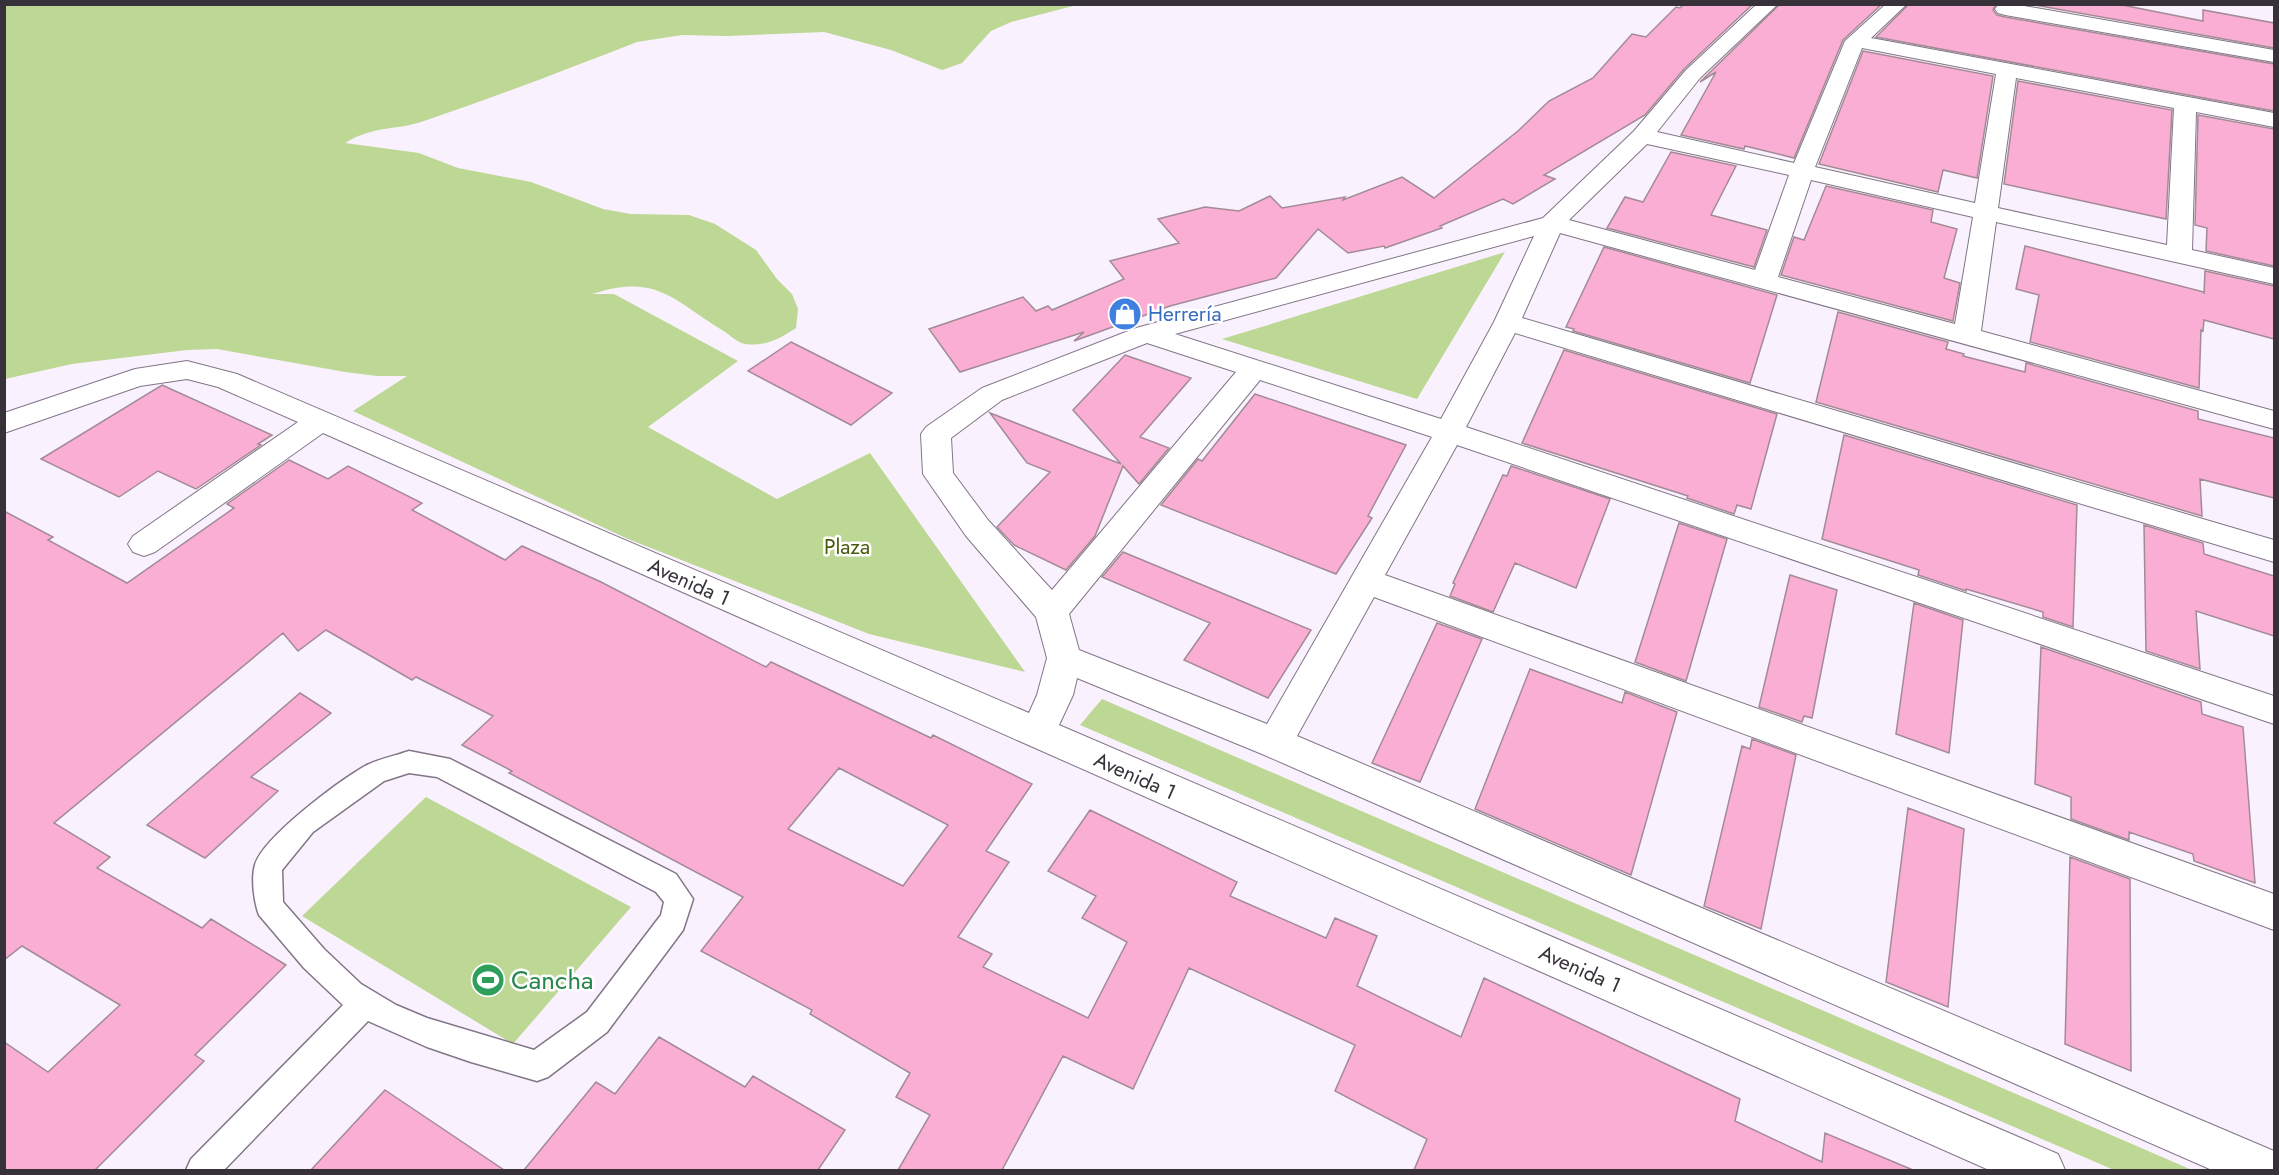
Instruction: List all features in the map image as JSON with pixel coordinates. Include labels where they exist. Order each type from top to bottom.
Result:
[{"type":"street","points":[[1275,743],[1449,432],[1507,322],[1552,223],[1642,136],[1693,74],[1769,4]]},
{"type":"street","points":[[1764,281],[1802,171],[1855,42],[1898,4]]},
{"type":"street","points":[[2005,9],[2274,57]]},
{"type":"street","points":[[1855,42],[2274,120]]},
{"type":"street","points":[[1967,336],[2007,70]]},
{"type":"street","points":[[2179,255],[2185,104]]},
{"type":"street","points":[[1642,136],[2274,276]]},
{"type":"street","points":[[1037,733],[1056,695],[1064,658],[1052,612],[977,528],[938,474],[936,434],[992,394],[1146,334],[1552,223],[2274,420]]},
{"type":"street","points":[[1507,322],[2274,551]]},
{"type":"street","points":[[1146,334],[1449,432],[2274,710]]},
{"type":"street","points":[[1052,612],[1254,369]]},
{"type":"street","name":"Avenida 1","points":[[4,424],[135,378],[187,370],[227,380],[2043,1170]]},
{"type":"street","points":[[144,544],[320,421]]},
{"type":"street","points":[[1366,581],[2274,912]]},
{"type":"street","points":[[1064,658],[1275,743],[2265,1170]]},
{"type":"lane","points":[[409,762],[441,767],[666,883],[679,899],[673,921],[597,1022],[537,1066],[433,1035],[365,1003],[330,976],[269,906],[268,866],[304,824],[375,773],[409,762]]},
{"type":"lane","points":[[202,1170],[365,1003]]},
{"type":"green space","name":"Plaza","points":[[5,4],[1077,5],[1011,22],[991,31],[962,63],[942,70],[891,50],[824,32],[727,36],[682,35],[637,42],[451,112],[413,124],[366,133],[345,143],[419,153],[458,168],[531,182],[603,209],[631,214],[689,215],[715,224],[756,250],[777,279],[792,294],[798,309],[796,328],[766,343],[752,345],[739,342],[676,299],[648,288],[632,286],[592,294],[614,294],[738,361],[648,427],[777,499],[870,453],[1025,672],[869,634],[628,539],[353,411],[407,376],[377,376],[345,372],[217,349],[187,350],[72,364],[5,379]]},
{"type":"green space","points":[[1505,252],[1417,399],[1222,339]]},
{"type":"green space","points":[[1102,699],[2192,1170],[2114,1170],[1080,725]]},
{"type":"green space","name":"Cancha","points":[[426,797],[631,907],[513,1044],[302,916]]},
{"type":"building","points":[[1684,4],[1753,4],[1684,69],[1645,115],[1544,175],[1555,179],[1513,204],[1503,199],[1440,226],[1442,228],[1385,248],[1384,246],[1348,253],[1318,229],[1276,278],[1170,306],[1074,341],[1084,332],[960,372],[929,329],[1023,297],[1036,311],[1048,306],[1052,310],[1124,279],[1110,261],[1179,243],[1158,219],[1205,207],[1239,211],[1270,196],[1282,208],[1345,197],[1343,200],[1402,177],[1434,198],[1518,131],[1549,101],[1593,78],[1632,34],[1646,37],[1676,7],[1680,8]]},
{"type":"building","points":[[1780,4],[1882,4],[1843,40],[1794,158],[1745,146],[1744,149],[1681,135],[1716,72],[1700,82]]},
{"type":"building","points":[[1909,4],[1996,4],[1993,10],[1997,15],[2005,17],[2274,64],[2274,111],[1876,37]]},
{"type":"building","points":[[2029,4],[2117,4],[2203,21],[2203,10],[2274,23],[2274,48]]},
{"type":"building","points":[[1863,51],[1993,76],[1977,178],[1943,170],[1938,192],[1819,164]]},
{"type":"building","points":[[2018,81],[2172,110],[2166,219],[2004,184]]},
{"type":"building","points":[[2198,115],[2274,129],[2274,266],[2206,251],[2207,228],[2195,225]]},
{"type":"building","points":[[1671,152],[1736,166],[1711,215],[1767,230],[1754,267],[1607,228],[1625,197],[1643,202]]},
{"type":"building","points":[[1826,186],[1933,210],[1931,222],[1957,229],[1944,278],[1960,283],[1953,321],[1781,275],[1794,237],[1804,240]]},
{"type":"building","points":[[2025,246],[2204,292],[2204,294],[2205,271],[2274,286],[2274,339],[2204,320],[2203,331],[2201,330],[2199,388],[2030,342],[2039,295],[2016,289]]},
{"type":"building","points":[[1604,247],[1777,295],[1750,383],[1566,327]]},
{"type":"building","points":[[1838,312],[1948,342],[1946,349],[1964,354],[1963,356],[2025,372],[2026,363],[2198,411],[2198,419],[2274,438],[2274,498],[2200,479],[2202,516],[1816,402]]},
{"type":"building","points":[[791,342],[892,393],[851,425],[748,371]]},
{"type":"building","points":[[1564,350],[1777,414],[1751,509],[1737,505],[1734,514],[1687,498],[1688,496],[1522,443]]},
{"type":"building","points":[[1125,355],[1191,378],[1140,437],[1169,448],[1139,484],[1123,466],[1095,536],[1066,570],[1014,545],[997,527],[1050,472],[1027,463],[990,413],[1121,464],[1073,410]]},
{"type":"building","points":[[162,385],[272,435],[196,489],[158,471],[119,497],[41,459]]},
{"type":"building","points":[[1255,394],[1406,445],[1368,516],[1372,518],[1336,574],[1161,505],[1198,459],[1202,461]]},
{"type":"building","points":[[1844,435],[2077,505],[2073,627],[2043,617],[2043,612],[1966,589],[1966,591],[1918,575],[1919,570],[1822,539]]},
{"type":"building","points":[[289,460],[328,479],[348,466],[422,503],[412,510],[505,560],[522,546],[601,582],[766,667],[771,662],[931,738],[933,735],[1032,784],[986,851],[1009,862],[958,937],[992,954],[983,967],[1088,1018],[1127,942],[1082,918],[1096,896],[1048,871],[1090,810],[1237,882],[1230,896],[1326,938],[1335,918],[1377,936],[1357,986],[1461,1037],[1484,978],[1740,1099],[1735,1121],[1822,1162],[1825,1133],[1913,1170],[1414,1170],[1427,1139],[1335,1091],[1355,1045],[1189,968],[1133,1089],[1063,1056],[1002,1170],[898,1170],[930,1115],[896,1097],[910,1073],[810,1014],[812,1010],[701,951],[743,897],[509,773],[512,771],[462,745],[493,716],[416,677],[412,680],[326,630],[298,651],[283,633],[54,823],[110,857],[97,868],[202,928],[211,919],[286,965],[195,1055],[204,1061],[95,1170],[4,1170],[4,1042],[48,1072],[120,1005],[22,946],[4,960],[4,511],[53,537],[48,540],[127,583],[234,508],[227,504]],"holes":[[[839,768],[948,825],[903,886],[788,829]]]},
{"type":"building","points":[[1511,466],[1610,499],[1576,588],[1515,563],[1493,612],[1450,596],[1455,584],[1453,583],[1503,475],[1507,476]]},
{"type":"building","points":[[1679,523],[1727,539],[1686,681],[1635,662]]},
{"type":"building","points":[[2144,525],[2203,543],[2204,554],[2274,576],[2274,636],[2196,611],[2200,669],[2146,651]]},
{"type":"building","points":[[1123,552],[1311,630],[1268,698],[1184,660],[1210,623],[1102,577]]},
{"type":"building","points":[[1790,575],[1837,590],[1812,718],[1804,716],[1802,722],[1759,707]]},
{"type":"building","points":[[1914,603],[1963,620],[1949,753],[1896,734]]},
{"type":"building","points":[[1437,623],[1482,639],[1420,782],[1372,763]]},
{"type":"building","points":[[2041,647],[2201,702],[2202,714],[2243,727],[2255,883],[2194,861],[2193,854],[2129,832],[2129,840],[2071,819],[2071,797],[2035,784]]},
{"type":"building","points":[[1530,669],[1622,703],[1625,692],[1677,712],[1631,875],[1475,809]]},
{"type":"building","points":[[300,693],[331,713],[251,777],[278,791],[205,858],[147,825]]},
{"type":"building","points":[[1752,739],[1796,755],[1761,929],[1704,906],[1742,746],[1750,749]]},
{"type":"building","points":[[1908,808],[1964,829],[1948,1007],[1886,982]]},
{"type":"building","points":[[2070,857],[2130,879],[2131,1071],[2065,1044]]},
{"type":"building","points":[[659,1037],[745,1087],[753,1076],[845,1130],[818,1170],[524,1170],[596,1082],[615,1094]]},
{"type":"building","points":[[385,1090],[504,1170],[311,1170]]},
{"type":"place","name":"Herrería","points":[[1125,314]]},
{"type":"place","name":"Cancha","points":[[488,980]]}]
